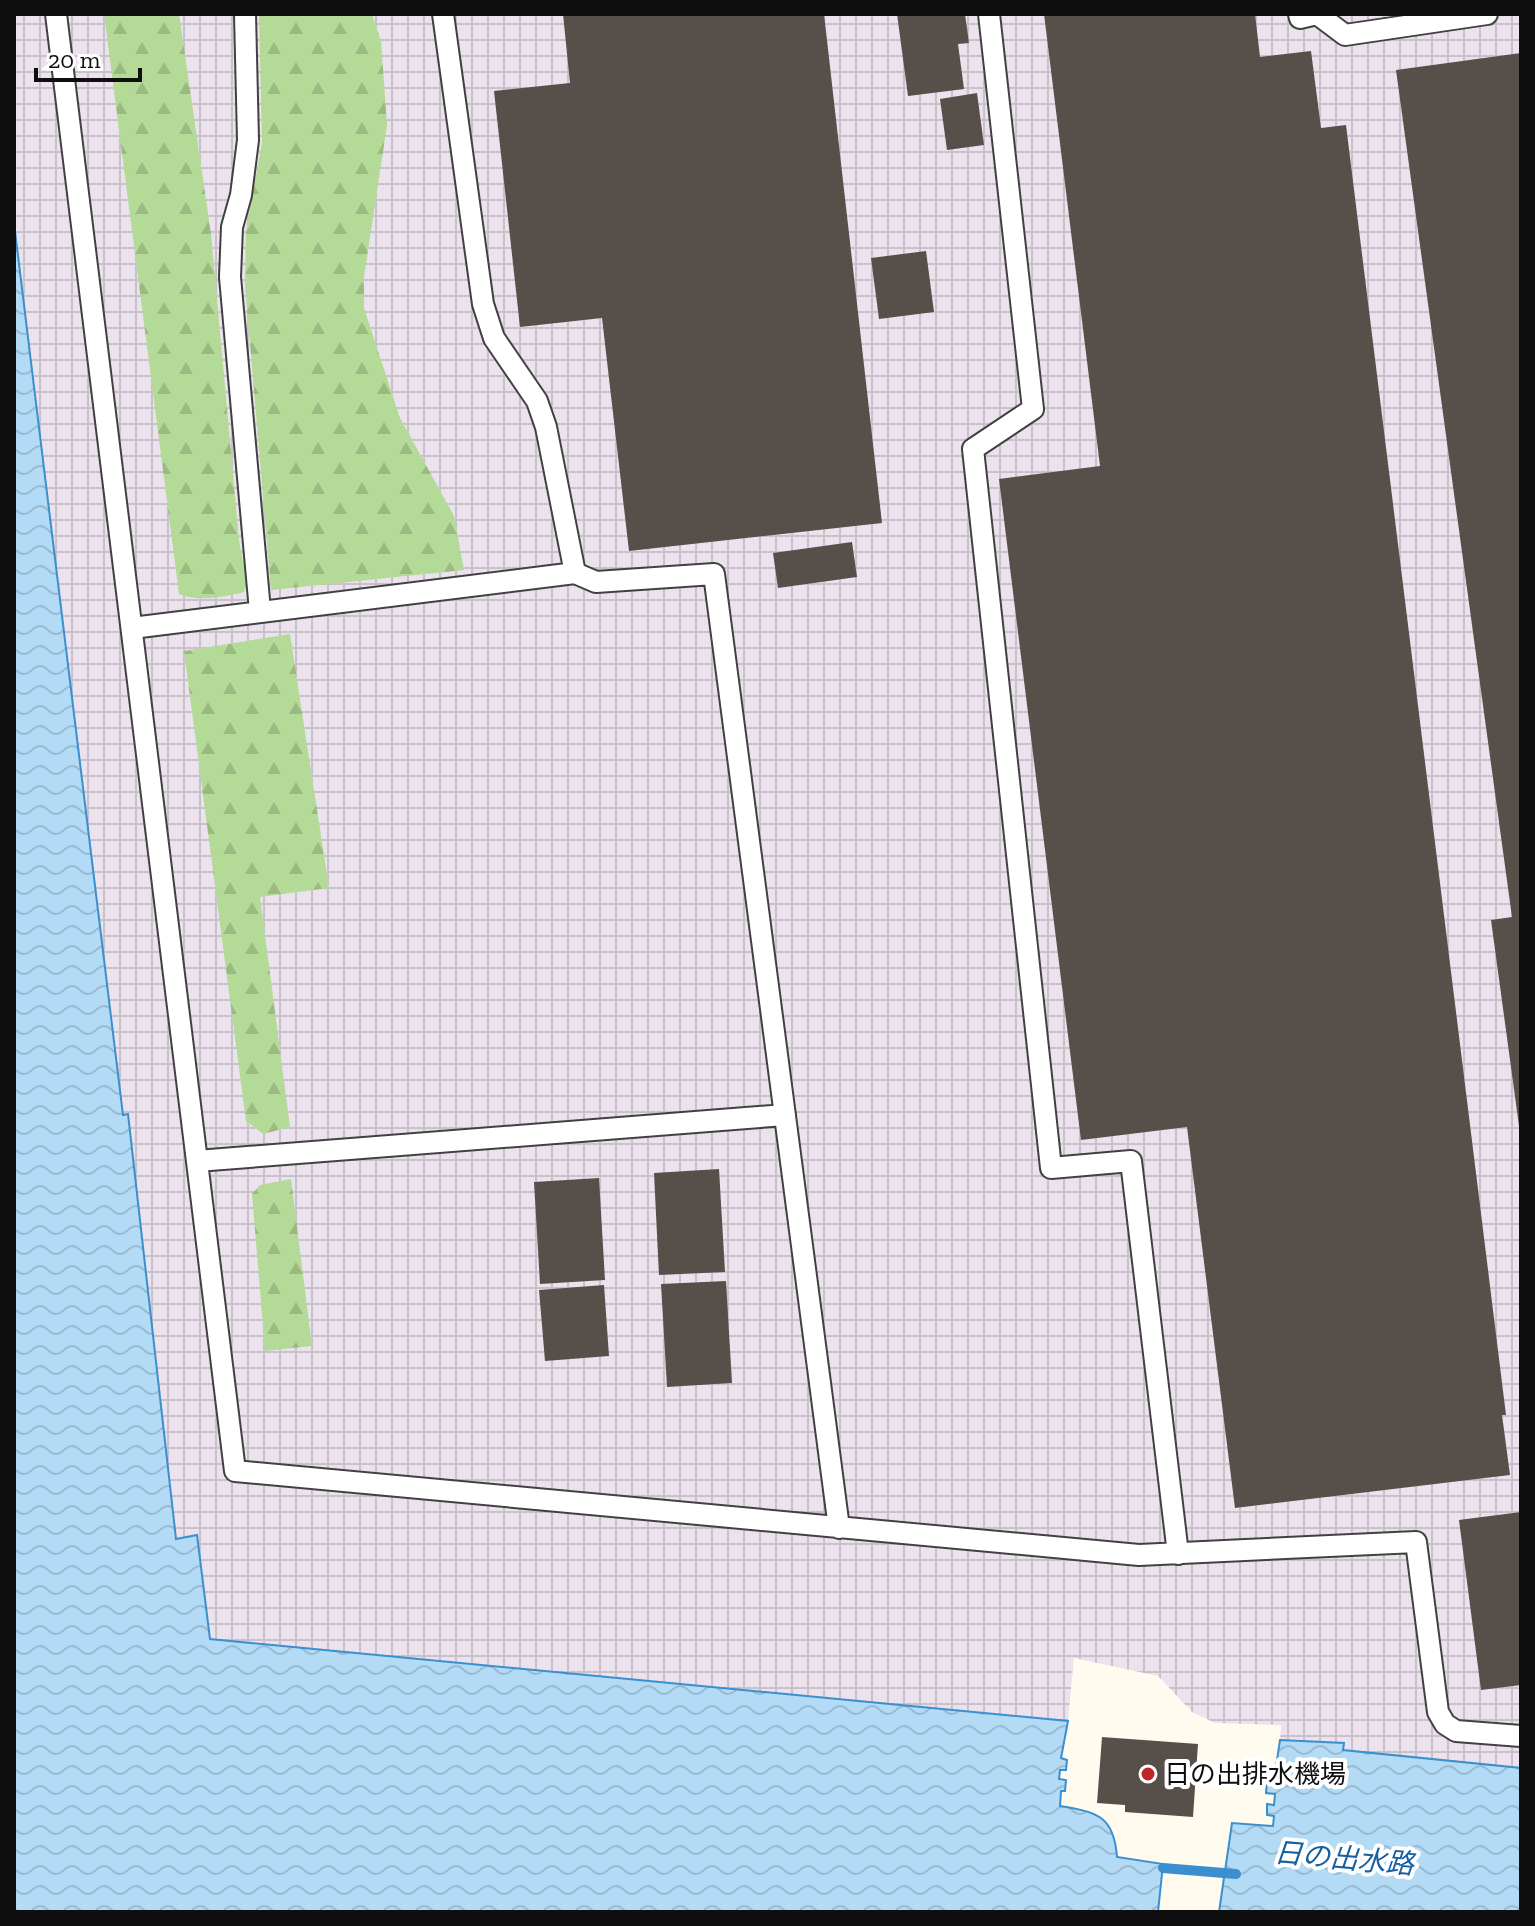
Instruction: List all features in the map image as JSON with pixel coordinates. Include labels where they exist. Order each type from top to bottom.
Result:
[{"type":"lane","points":[[56,14],[235,1471],[1139,1555],[1416,1542],[1438,1712],[1445,1724],[1456,1731],[1521,1736]]},
{"type":"lane","points":[[245,14],[248,140],[241,195],[232,227],[230,277],[260,611]]},
{"type":"lane","points":[[443,14],[483,304],[494,338],[537,401],[546,427],[575,573]]},
{"type":"lane","points":[[989,14],[1033,409],[973,449],[1051,1168],[1131,1161],[1178,1554]]},
{"type":"lane","points":[[1299,14],[1300,18],[1317,14],[1345,35],[1487,14]]},
{"type":"lane","points":[[132,628],[575,573],[596,582],[714,574],[839,1528]]},
{"type":"lane","points":[[197,1161],[785,1115]]},
{"type":"shaded area","points":[[14,14],[1521,14],[1521,1768],[1342,1750],[1343,1743],[1280,1740],[1281,1725],[1215,1723],[1192,1712],[1158,1676],[1074,1658],[1068,1721],[210,1640],[197,1535],[176,1540],[128,1115],[123,1116],[14,223]]},
{"type":"green space","points":[[104,14],[179,14],[211,234],[239,540],[247,582],[244,592],[237,594],[202,598],[179,594]]},
{"type":"green space","points":[[259,14],[372,14],[381,41],[387,125],[364,277],[364,308],[400,418],[454,516],[464,570],[271,590],[245,285],[246,231],[262,142]]},
{"type":"green space","points":[[290,634],[329,888],[260,897],[290,1127],[263,1134],[246,1121],[184,651]]},
{"type":"green space","points":[[291,1179],[312,1346],[265,1351],[252,1194],[260,1185]]},
{"type":"water","points":[[14,223],[123,1115],[128,1114],[176,1539],[197,1535],[210,1639],[1068,1721],[1061,1758],[1067,1760],[1066,1770],[1060,1770],[1059,1779],[1066,1780],[1065,1791],[1061,1791],[1060,1806],[1101,1818],[1112,1832],[1117,1857],[1163,1864],[1158,1912],[14,1912]]},
{"type":"water","points":[[1280,1740],[1344,1743],[1343,1750],[1521,1768],[1521,1912],[1219,1912],[1232,1823],[1273,1826],[1274,1816],[1267,1815],[1267,1804],[1274,1805],[1275,1794],[1266,1793],[1267,1780],[1274,1780]]},
{"type":"building","points":[[563,14],[824,14],[882,523],[629,551],[602,318],[520,327],[494,91],[570,83]]},
{"type":"building","points":[[897,14],[965,14],[969,43],[958,44],[964,89],[908,96]]},
{"type":"building","points":[[1044,14],[1255,14],[1260,57],[1311,51],[1321,128],[1346,125],[1506,1415],[1502,1415],[1510,1475],[1235,1508],[1187,1127],[1081,1140],[999,479],[1100,466]]},
{"type":"building","points":[[1521,53],[1519,1126],[1491,920],[1512,917],[1396,70]]},
{"type":"building","points":[[977,93],[984,145],[947,150],[940,99]]},
{"type":"building","points":[[926,251],[934,312],[879,319],[871,258]]},
{"type":"building","points":[[852,542],[857,577],[778,588],[773,553]]},
{"type":"building","points":[[719,1169],[725,1272],[659,1275],[654,1173]]},
{"type":"building","points":[[599,1178],[605,1280],[540,1284],[534,1182]]},
{"type":"building","points":[[726,1281],[732,1383],[667,1387],[661,1284]]},
{"type":"building","points":[[604,1285],[609,1356],[545,1361],[539,1290]]},
{"type":"building","points":[[1521,1512],[1521,1685],[1481,1690],[1459,1520]]},
{"type":"building","name":"日の出排水機場","points":[[1102,1737],[1198,1744],[1193,1817],[1125,1812],[1125,1805],[1097,1803]]},
{"type":"waterway","name":"日の出水路","points":[[1163,1868],[1236,1874]]},
{"type":"place","name":"日の出排水機場","points":[[1148,1774]]}]
